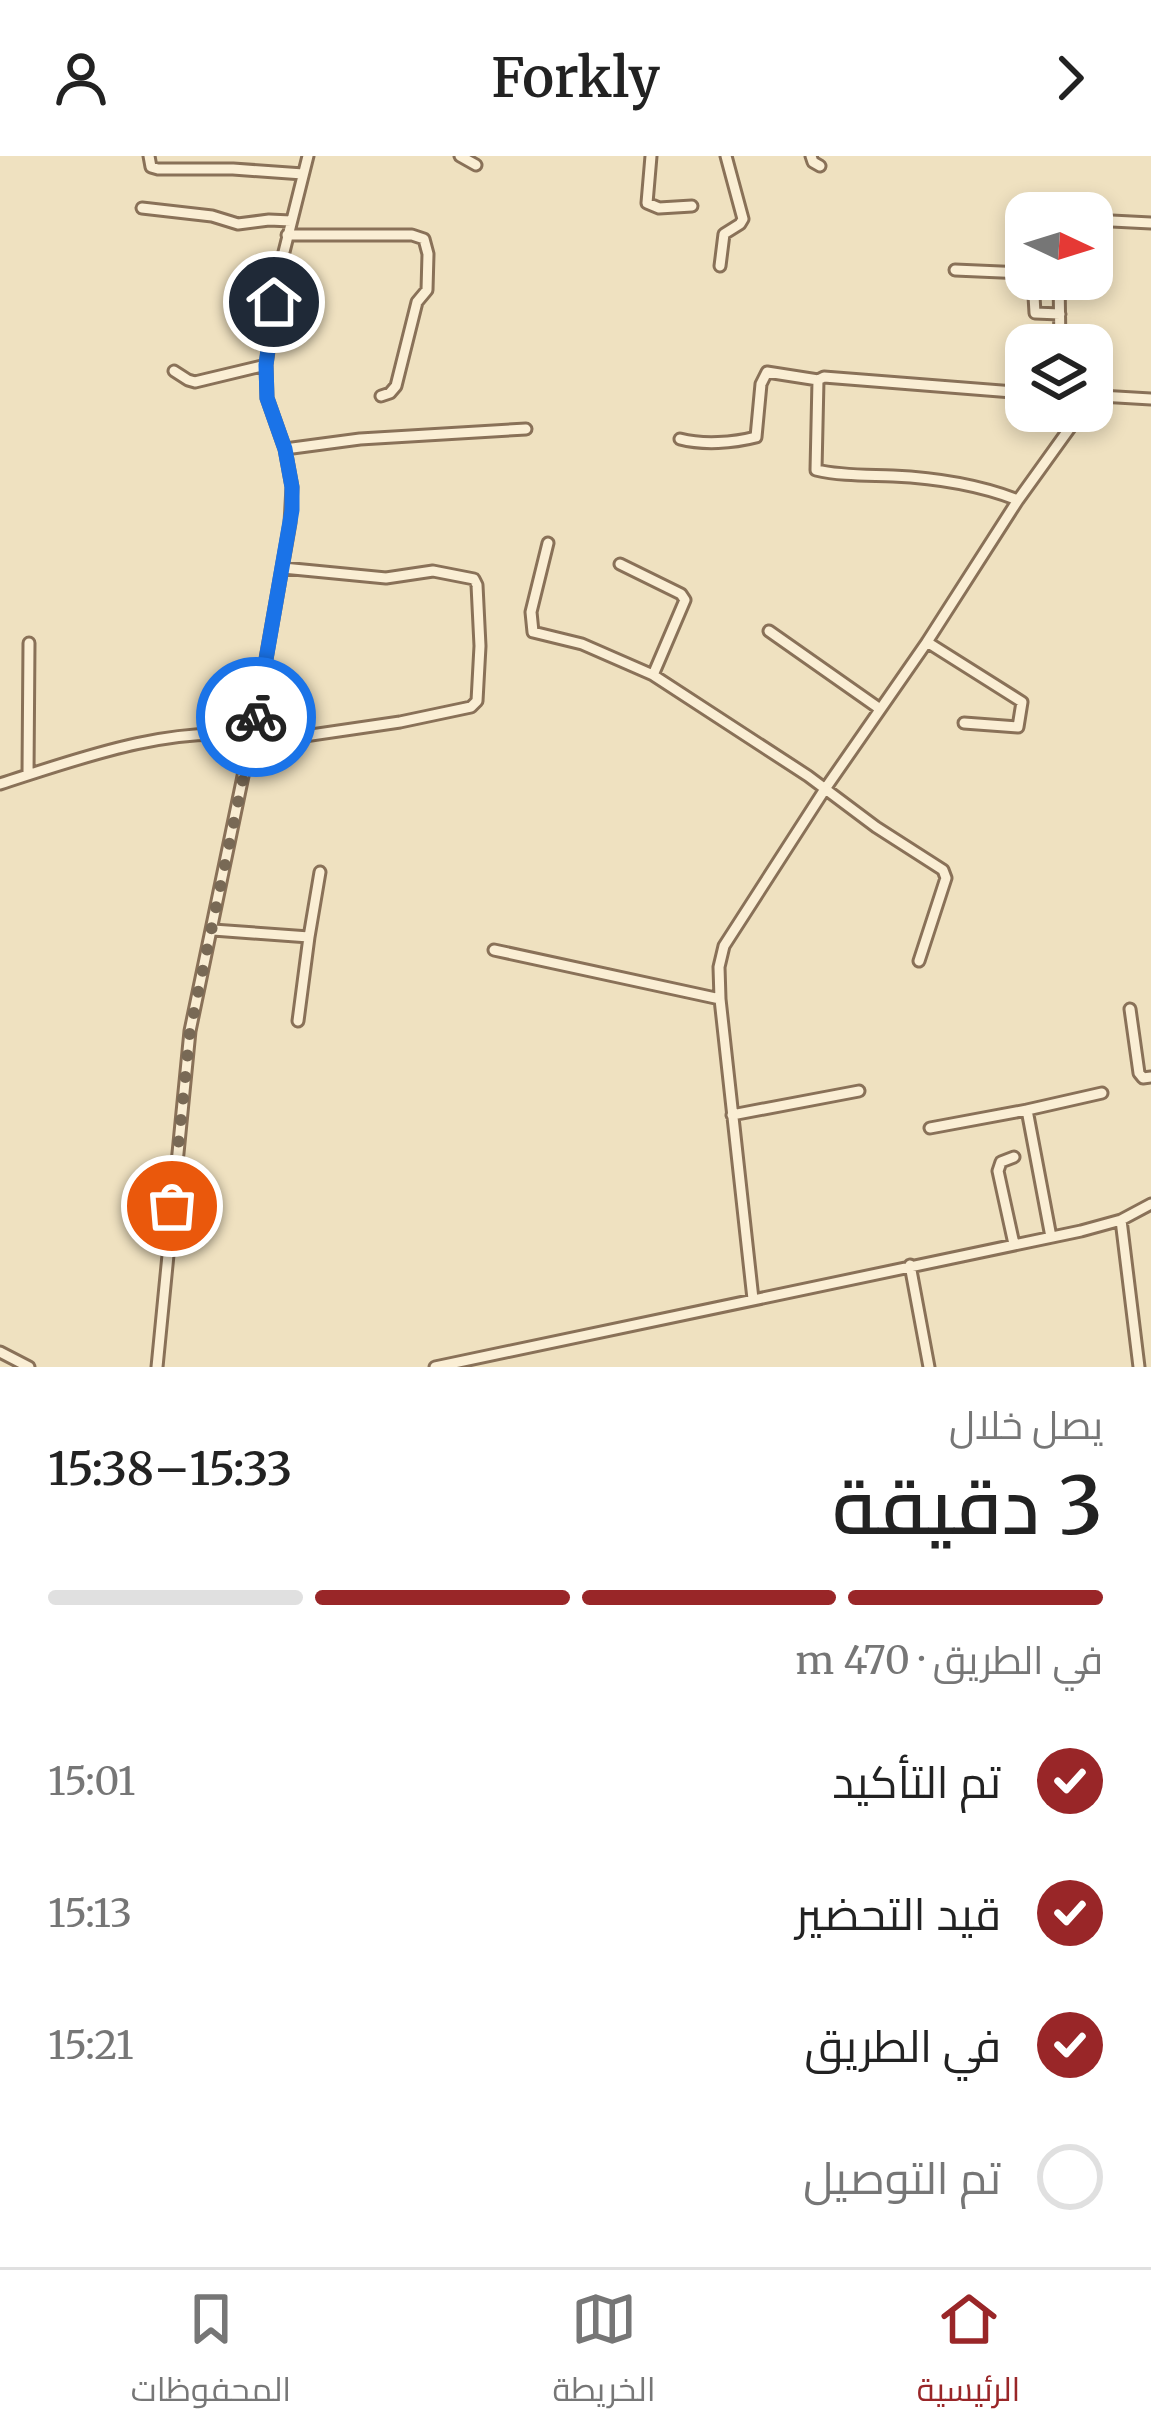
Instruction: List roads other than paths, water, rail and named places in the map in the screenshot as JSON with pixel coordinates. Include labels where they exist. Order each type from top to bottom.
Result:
[{"type":"street","points":[[149,156],[158,169],[304,173]]},
{"type":"street","points":[[157,1367],[190,1031],[251,741],[292,510],[285,449],[267,398],[266,365],[287,236],[308,156]]},
{"type":"street","points":[[460,156],[476,165]]},
{"type":"street","points":[[651,156],[647,203],[659,208],[692,206]]},
{"type":"street","points":[[720,266],[724,234],[742,219],[726,156]]},
{"type":"street","points":[[811,156],[820,166]]},
{"type":"street","points":[[142,208],[212,216],[238,224],[291,221]]},
{"type":"street","points":[[1113,221],[1151,223]]},
{"type":"street","points":[[287,236],[412,235],[424,239],[426,293],[417,302],[396,386],[380,396]]},
{"type":"street","points":[[955,270],[1005,274]]},
{"type":"street","points":[[1033,300],[1036,315],[1060,314]]},
{"type":"street","points":[[1060,300],[1060,324]]},
{"type":"street","points":[[174,370],[195,382],[266,365]]},
{"type":"street","points":[[680,439],[754,439],[765,372],[818,380],[1005,391]]},
{"type":"street","points":[[818,380],[816,470],[945,481],[1018,500]]},
{"type":"street","points":[[1113,398],[1151,399]]},
{"type":"street","points":[[285,449],[360,439],[526,429]]},
{"type":"street","points":[[753,1299],[720,999],[719,968],[728,939],[1067,432]]},
{"type":"street","points":[[548,543],[536,582],[532,630],[582,644],[653,675],[946,873],[919,962]]},
{"type":"street","points":[[620,564],[685,600],[653,675]]},
{"type":"street","points":[[0,784],[136,744],[227,735],[251,741],[400,722],[471,707],[477,701],[480,634],[474,579],[433,571],[398,578],[283,568]]},
{"type":"street","points":[[769,631],[880,709]]},
{"type":"street","points":[[927,642],[1022,702],[1018,727],[964,723]]},
{"type":"street","points":[[28,643],[28,774]]},
{"type":"street","points":[[298,1021],[320,872]]},
{"type":"street","points":[[213,929],[309,938]]},
{"type":"street","points":[[494,950],[720,999]]},
{"type":"street","points":[[1130,1009],[1139,1073],[1151,1077]]},
{"type":"street","points":[[732,1114],[859,1090]]},
{"type":"street","points":[[930,1129],[1102,1093]]},
{"type":"street","points":[[1027,1109],[1052,1237]]},
{"type":"street","points":[[1013,1157],[1001,1162],[998,1171],[1014,1244]]},
{"type":"street","points":[[435,1367],[1052,1237],[1121,1220],[1151,1204]]},
{"type":"street","points":[[1121,1220],[1139,1367]]},
{"type":"street","points":[[910,1265],[929,1367]]},
{"type":"street","points":[[0,1352],[29,1367]]}]
